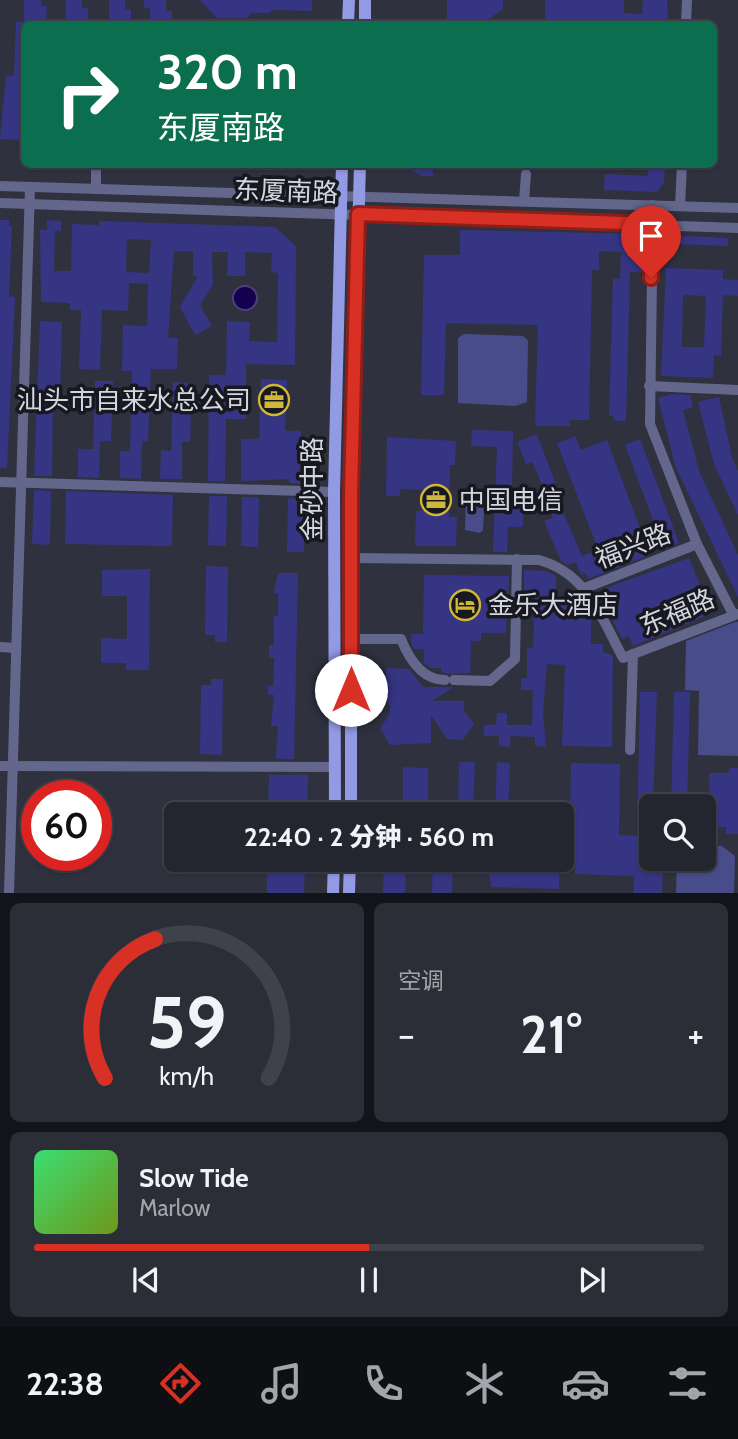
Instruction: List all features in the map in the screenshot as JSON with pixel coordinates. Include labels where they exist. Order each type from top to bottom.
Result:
[{"type":"main road","points":[[348,21],[349,0]]},
{"type":"main road","points":[[365,0],[365,21]]},
{"type":"main road","name":"金砂中路","points":[[336,802],[334,492],[342,168]]},
{"type":"main road","name":"金砂中路","points":[[351,802],[351,558],[359,168]]},
{"type":"main road","points":[[333,893],[334,872]]},
{"type":"main road","points":[[349,893],[350,872]]},
{"type":"street","points":[[686,21],[687,0]]},
{"type":"street","points":[[96,168],[96,189]]},
{"type":"street","points":[[680,206],[682,168]]},
{"type":"street","points":[[524,201],[526,174]]},
{"type":"street","name":"东厦南路","points":[[0,186],[738,208]]},
{"type":"street","points":[[9,893],[30,187]]},
{"type":"street","name":"东厦南路","points":[[0,203],[738,228]]},
{"type":"street","name":"东福路","points":[[351,558],[517,559],[538,560],[556,565],[585,588],[622,658],[736,614],[697,544],[650,424],[653,205]]},
{"type":"street","points":[[649,386],[738,390]]},
{"type":"street","points":[[0,482],[334,492]]},
{"type":"street","name":"福兴路","points":[[585,588],[697,544]]},
{"type":"street","points":[[351,639],[401,639],[408,656],[424,674],[435,680],[490,681],[515,659],[517,559]]},
{"type":"street","points":[[0,647],[16,648]]},
{"type":"street","points":[[630,750],[633,654]]},
{"type":"street","points":[[0,766],[337,767]]},
{"type":"shaded area","points":[[245,286],[254,289],[257,298],[254,307],[245,310],[236,307],[233,298],[236,289]]},
{"type":"shaded area","points":[[464,334],[523,336],[528,340],[527,402],[515,406],[458,403],[458,338]]},
{"type":"shaded area","points":[[481,491],[485,495],[483,530],[480,533],[465,530],[466,493]]},
{"type":"shaded area","points":[[738,622],[738,756],[698,755],[699,691],[685,690],[686,641]]},
{"type":"shaded area","points":[[716,846],[722,846],[735,856],[734,893],[676,893],[677,871],[716,871]]},
{"type":"building","points":[[24,0],[41,0],[41,6],[47,6],[46,20],[24,21]]},
{"type":"building","points":[[66,0],[82,0],[82,8],[88,8],[88,21],[66,21]]},
{"type":"building","points":[[109,0],[125,0],[125,9],[131,9],[131,21],[109,21]]},
{"type":"building","points":[[144,0],[166,0],[166,11],[172,11],[172,21],[150,21],[150,8],[144,8]]},
{"type":"building","points":[[200,0],[312,0],[312,11],[273,10],[269,13],[252,13],[247,18],[217,18]]},
{"type":"building","points":[[447,0],[503,0],[503,9],[486,21],[447,21]]},
{"type":"building","points":[[545,0],[624,0],[624,13],[642,14],[643,0],[667,0],[668,21],[545,21]]},
{"type":"building","points":[[16,22],[21,22],[21,140],[0,139],[6,76],[14,76]]},
{"type":"building","points":[[407,168],[433,168],[433,176],[422,176]]},
{"type":"building","points":[[649,168],[665,168],[664,182],[657,192],[604,190],[605,174],[648,176]]},
{"type":"building","points":[[0,220],[9,220],[9,226],[12,226],[9,296],[15,297],[7,468],[0,468]]},
{"type":"building","points":[[47,220],[61,221],[61,231],[55,230],[54,271],[71,271],[72,224],[99,225],[99,221],[275,227],[296,246],[295,365],[246,364],[246,419],[226,419],[225,481],[208,481],[209,375],[226,375],[227,321],[250,322],[249,341],[277,342],[278,273],[271,272],[272,253],[245,252],[245,276],[227,276],[228,252],[212,252],[213,285],[200,305],[212,326],[195,335],[180,307],[198,276],[193,276],[193,251],[174,251],[168,338],[178,338],[177,369],[151,369],[148,441],[142,441],[141,479],[120,478],[120,451],[130,451],[132,371],[122,371],[123,325],[147,326],[148,284],[129,283],[128,311],[102,310],[100,370],[79,369],[81,310],[70,310],[70,303],[41,302],[40,230],[47,230]],"holes":[[[127,239],[151,240],[149,273],[126,272]]]},
{"type":"building","points":[[460,230],[644,234],[644,272],[630,272],[626,421],[615,421],[612,415],[609,416],[613,279],[620,279],[621,252],[599,251],[599,270],[592,270],[589,420],[569,420],[571,426],[535,426],[538,325],[446,323],[444,395],[421,395],[424,255],[460,255]]},
{"type":"building","points":[[665,235],[728,238],[728,246],[674,244],[673,253],[665,253]]},
{"type":"building","points":[[666,268],[723,270],[723,279],[738,280],[738,296],[723,295],[721,356],[714,355],[713,378],[661,376]],"holes":[[[683,295],[706,296],[704,347],[682,347]]]},
{"type":"building","points":[[40,321],[62,322],[60,405],[53,404],[52,476],[34,476]]},
{"type":"building","points":[[261,379],[287,380],[285,431],[301,431],[300,484],[289,483],[289,479],[241,481],[241,439],[259,439]]},
{"type":"building","points":[[95,381],[113,381],[111,441],[100,441],[99,478],[78,477],[78,449],[93,449]]},
{"type":"building","points":[[173,382],[192,383],[190,442],[182,442],[182,479],[160,479],[161,450],[171,451]]},
{"type":"building","points":[[672,394],[690,395],[693,407],[683,410],[699,471],[738,555],[738,597],[676,468],[658,398]]},
{"type":"building","points":[[719,397],[732,458],[738,471],[738,515],[714,464],[698,402]]},
{"type":"building","points":[[472,430],[513,431],[512,494],[524,495],[523,527],[508,527],[507,552],[493,552],[497,447],[471,446]]},
{"type":"building","points":[[537,434],[563,504],[560,505],[582,556],[598,549],[557,443],[575,436],[581,450],[607,440],[650,555],[588,579],[586,573],[581,575],[576,562],[568,565],[561,561],[544,521],[553,518],[546,500],[539,502],[535,491],[543,488],[539,477],[532,462],[526,464],[517,442]]},
{"type":"building","name":"中国电信","points":[[387,437],[456,441],[455,465],[450,465],[449,517],[457,517],[456,546],[415,546],[416,511],[422,511],[423,490],[400,489],[400,496],[386,496]]},
{"type":"building","points":[[640,439],[679,543],[664,549],[625,445]]},
{"type":"building","points":[[34,490],[51,491],[50,545],[32,544]]},
{"type":"building","points":[[66,491],[173,495],[172,546],[65,544]]},
{"type":"building","points":[[209,496],[227,496],[226,546],[208,545]]},
{"type":"building","points":[[242,497],[259,497],[258,547],[241,546]]},
{"type":"building","points":[[288,498],[305,499],[304,552],[287,552]]},
{"type":"building","points":[[689,558],[705,598],[700,600],[706,616],[633,646],[629,636],[622,639],[602,599],[609,596],[606,588]]},
{"type":"building","points":[[206,566],[228,567],[227,642],[215,642],[215,635],[205,635]]},
{"type":"building","points":[[150,569],[149,670],[126,670],[126,663],[101,663],[101,638],[127,639],[127,596],[102,596],[102,570]]},
{"type":"building","points":[[524,570],[546,571],[556,576],[556,603],[585,603],[584,617],[591,617],[591,644],[603,644],[603,652],[613,655],[612,747],[562,746],[565,665],[547,664],[543,713],[546,747],[535,746],[535,737],[510,736],[510,747],[499,746],[499,736],[484,736],[484,725],[496,725],[497,713],[507,713],[507,725],[532,725],[533,690],[521,690],[521,678],[527,678],[527,648],[533,648],[535,596],[524,596]]},
{"type":"building","points":[[278,573],[298,573],[294,759],[276,759],[278,726],[271,726],[274,695],[268,695],[268,686],[273,686],[274,658],[269,658],[269,645],[274,645],[274,616],[278,616],[278,593],[274,593]]},
{"type":"building","name":"金乐大酒店","points":[[424,575],[509,576],[506,633],[481,633],[481,641],[471,641],[470,673],[450,674],[441,672],[441,668],[431,668],[424,663],[424,649],[414,649],[411,643],[411,634],[423,634]]},
{"type":"building","points":[[386,668],[409,669],[423,687],[453,687],[432,701],[464,701],[464,711],[474,724],[463,740],[447,739],[431,715],[431,743],[390,745],[380,728],[390,713],[390,706],[381,693],[386,685]]},
{"type":"building","points":[[211,679],[223,679],[222,755],[200,754],[201,685],[211,685]]},
{"type":"building","points":[[640,692],[657,692],[653,794],[639,794],[639,871],[663,871],[662,893],[634,893],[634,876],[575,874],[576,825],[574,802],[570,802],[571,763],[620,764],[619,835],[637,836]]},
{"type":"building","points":[[674,692],[690,692],[687,794],[671,794]]},
{"type":"building","points":[[459,762],[475,762],[473,802],[458,802]]},
{"type":"building","points":[[497,762],[510,763],[508,802],[495,802]]},
{"type":"building","points":[[403,767],[428,768],[428,802],[403,802]]},
{"type":"building","points":[[730,768],[738,768],[738,834],[726,834],[726,827],[716,827],[716,794],[709,794],[709,773],[728,773]]},
{"type":"building","points":[[269,775],[308,775],[307,802],[268,802]]},
{"type":"building","points":[[267,872],[305,872],[304,893],[267,893]]},
{"type":"building","points":[[384,872],[406,872],[405,893],[383,893]]},
{"type":"building","points":[[433,872],[453,872],[452,893],[432,893]]},
{"type":"building","points":[[489,872],[560,872],[559,889],[491,887]]},
{"type":"place","name":"汕头市自来水总公司","points":[[274,400]]},
{"type":"place","name":"中国电信","points":[[436,500]]},
{"type":"place","name":"金乐大酒店","points":[[465,605]]},
{"type":"route","points":[[351,690],[351,494],[358,214],[652,224],[651,278]]}]
